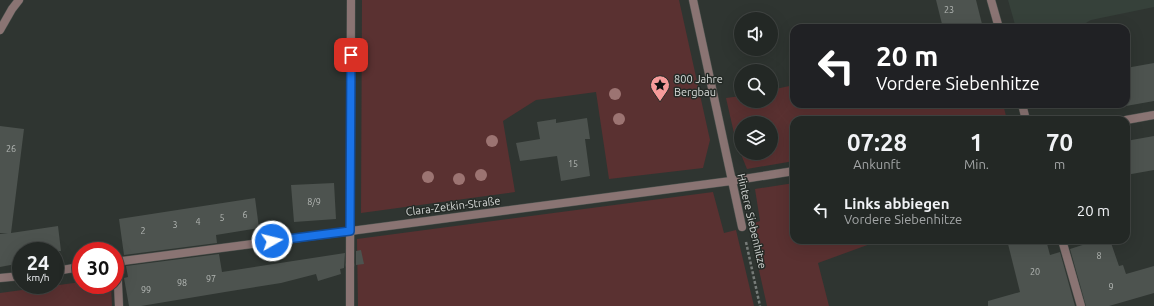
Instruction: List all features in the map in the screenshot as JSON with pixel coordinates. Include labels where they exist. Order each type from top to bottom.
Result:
[{"type":"street","points":[[0,30],[18,0]]},
{"type":"street","points":[[350,306],[351,0]]},
{"type":"street","name":"Hintere Siebenhitze","points":[[692,0],[742,228]]},
{"type":"street","points":[[991,0],[998,24]]},
{"type":"street","points":[[1130,119],[1154,116]]},
{"type":"street","name":"Clara-Zetkin-Straße","points":[[124,261],[731,181],[790,172]]},
{"type":"street","points":[[1063,244],[1081,306]]},
{"type":"street","points":[[0,278],[12,277]]},
{"type":"street","points":[[118,294],[119,306]]},
{"type":"path","name":"Hintere Siebenhitze","points":[[742,228],[760,306]]},
{"type":"shaded area","points":[[362,0],[679,0],[710,140],[703,168],[609,179],[596,92],[536,100],[503,121],[515,192],[361,213]]},
{"type":"shaded area","points":[[1008,0],[1154,0],[1154,7],[1091,20],[1084,24],[1015,24]]},
{"type":"shaded area","points":[[790,86],[790,108],[1004,108],[1006,116],[790,116],[790,162],[747,169],[743,160],[778,160],[778,116],[734,116],[734,133],[726,98],[734,97],[734,108],[778,108],[778,88]]},
{"type":"shaded area","points":[[790,184],[790,244],[870,244],[818,263],[829,306],[767,306],[749,225],[760,221],[755,189]]},
{"type":"shaded area","points":[[713,192],[724,233],[736,230],[754,306],[358,306],[357,239]]},
{"type":"shaded area","points":[[72,283],[72,294],[111,294],[112,306],[0,306],[0,293],[12,291],[12,294],[64,294],[64,284]]},
{"type":"building","points":[[936,0],[976,0],[982,24],[942,24]]},
{"type":"building","points":[[1154,63],[1154,101],[1130,105],[1130,67]]},
{"type":"building","points":[[587,118],[590,139],[585,139],[590,176],[561,181],[557,156],[520,161],[516,143],[540,139],[537,122],[556,119],[556,123]]},
{"type":"building","points":[[0,126],[24,129],[11,233],[58,226],[60,242],[12,242],[12,265],[0,267],[0,234],[8,233],[0,233]]},
{"type":"building","points":[[1154,136],[1154,170],[1130,174],[1130,140]]},
{"type":"building","points":[[334,183],[336,219],[294,222],[291,185]]},
{"type":"building","points":[[255,198],[259,228],[216,235],[217,243],[124,255],[124,242],[122,242],[119,219]]},
{"type":"building","points":[[1008,244],[1047,244],[1050,255],[1060,252],[1075,306],[988,306],[988,301],[1020,292]]},
{"type":"building","points":[[1086,244],[1111,244],[1119,266],[1123,265],[1126,274],[1154,266],[1154,293],[1109,306],[1086,306],[1070,249]]},
{"type":"building","points":[[361,250],[364,264],[356,265],[356,251]]},
{"type":"building","points":[[345,253],[344,268],[340,269],[341,274],[318,281],[316,274],[281,283],[141,306],[129,306],[124,278],[128,277],[126,266],[219,254],[222,272]]},
{"type":"place","name":"800 Jahre Bergbau","points":[[660,102]]},
{"type":"route","points":[[272,241],[350,231],[351,55]]}]
